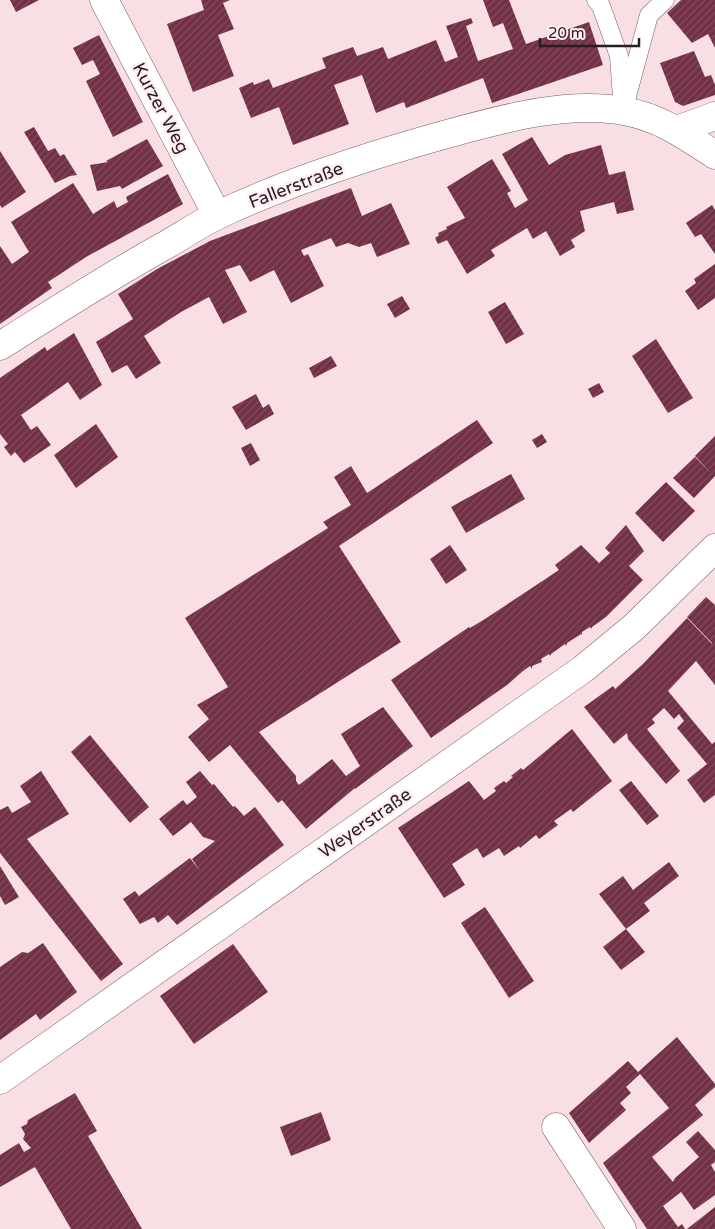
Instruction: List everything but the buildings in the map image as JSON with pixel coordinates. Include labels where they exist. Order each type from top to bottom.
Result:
[{"type":"street","name":"Kurzer Weg","points":[[104,0],[217,216]]},
{"type":"street","name":"Fallerstraße","points":[[0,346],[141,258],[217,216],[324,172],[443,135],[543,111],[582,108],[623,110],[651,118],[677,130],[715,155]]},
{"type":"street","points":[[677,130],[715,116]]},
{"type":"street","name":"Weyerstraße","points":[[0,1080],[583,669],[634,627],[715,548]]},
{"type":"street","points":[[556,1127],[622,1229]]},
{"type":"lane","points":[[596,0],[601,6],[620,56],[623,110]]},
{"type":"lane","points":[[623,110],[649,8],[665,0]]}]
